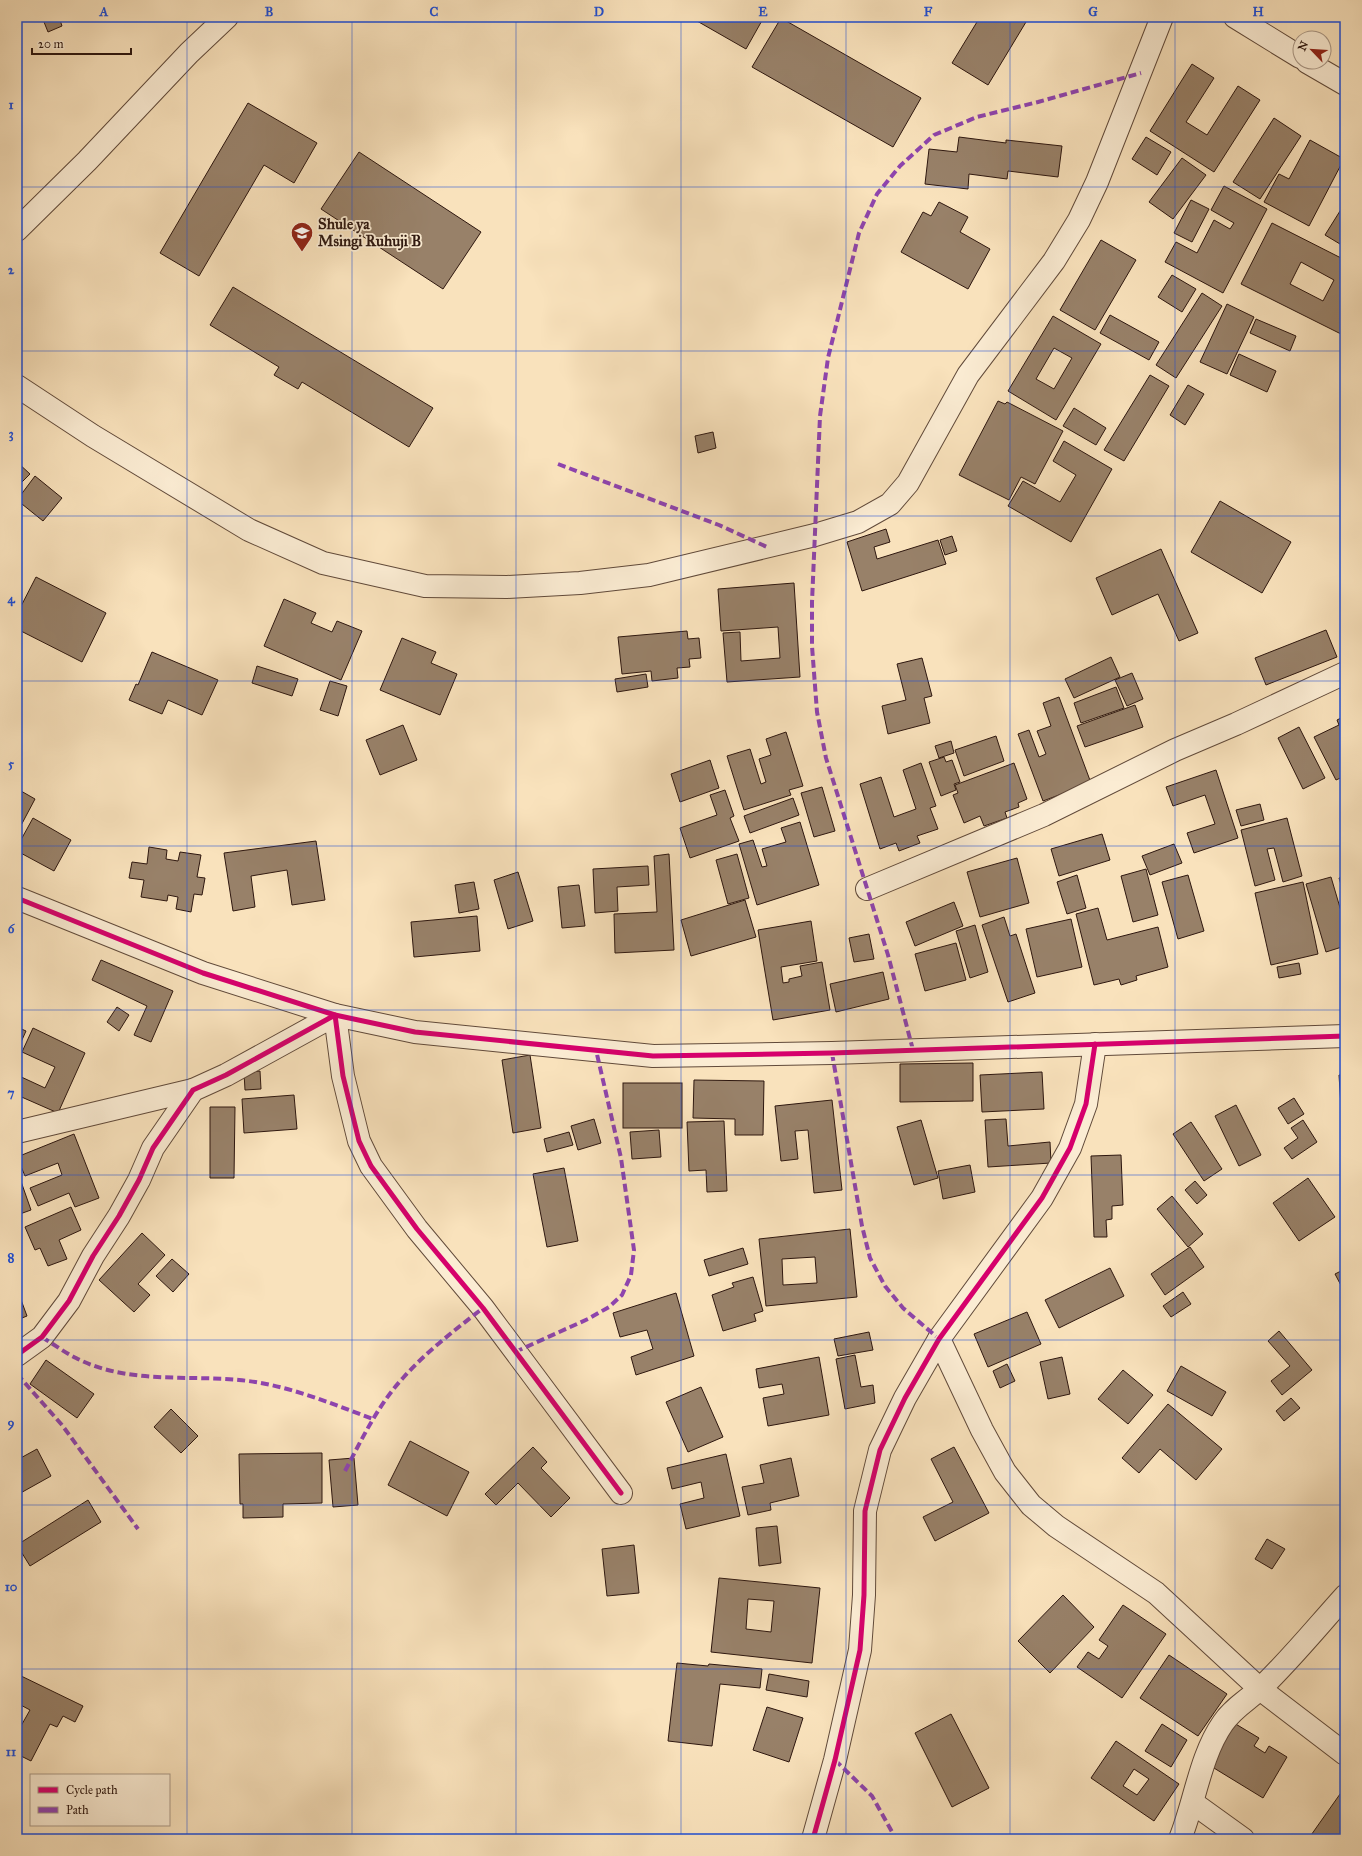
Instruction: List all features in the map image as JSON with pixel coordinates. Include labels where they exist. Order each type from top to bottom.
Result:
[{"type":"street","points":[[17,230],[87,160],[189,53],[227,17]]},
{"type":"street","points":[[17,386],[94,436],[249,530],[323,563],[425,586],[507,587],[580,583],[649,575],[815,535],[858,522],[890,504],[908,483],[968,375],[1054,261],[1078,220],[1097,182],[1162,17]]},
{"type":"street","points":[[1235,17],[1292,52]]},
{"type":"street","points":[[1321,70],[1345,84]]},
{"type":"street","points":[[867,889],[1044,815],[1175,750],[1236,724],[1345,673]]},
{"type":"street","points":[[17,898],[203,973],[335,1016],[415,1032],[653,1056],[832,1053],[1345,1036]]},
{"type":"street","points":[[17,1132],[194,1090],[226,1075],[335,1016]]},
{"type":"street","points":[[335,1016],[343,1076],[359,1141],[371,1166],[417,1229],[483,1308],[621,1493]]},
{"type":"street","points":[[813,1839],[836,1760],[860,1650],[864,1595],[865,1510],[880,1450],[905,1398],[939,1339],[1042,1198],[1070,1148],[1086,1104],[1096,1044]]},
{"type":"street","points":[[17,1355],[42,1337],[69,1301],[93,1256],[119,1216],[139,1180],[153,1148],[194,1090]]},
{"type":"street","points":[[939,1339],[993,1451],[1005,1472],[1031,1505],[1056,1526],[1156,1593],[1260,1689],[1345,1754]]},
{"type":"street","points":[[1180,1839],[1210,1748],[1223,1723],[1237,1707],[1260,1689],[1345,1596]]},
{"type":"street","points":[[1193,1803],[1242,1839]]},
{"type":"building","points":[[42,17],[59,17],[62,26],[48,32]]},
{"type":"building","points":[[690,17],[764,17],[746,49]]},
{"type":"building","points":[[980,17],[1029,17],[988,85],[952,63]]},
{"type":"building","points":[[781,18],[921,98],[893,147],[752,67]]},
{"type":"building","points":[[1192,64],[1214,78],[1186,122],[1207,135],[1238,86],[1260,100],[1214,172],[1150,131]]},
{"type":"building","points":[[248,103],[317,143],[294,183],[264,165],[199,276],[160,253]]},
{"type":"building","points":[[1274,118],[1301,136],[1260,199],[1233,182]]},
{"type":"building","points":[[959,137],[1006,143],[1006,140],[1062,146],[1058,177],[1008,171],[1007,179],[969,174],[968,189],[925,184],[929,149],[957,152]]},
{"type":"building","points":[[1146,137],[1171,152],[1157,175],[1132,159]]},
{"type":"building","points":[[1310,140],[1344,159],[1309,226],[1264,202],[1279,174],[1289,179]]},
{"type":"building","points":[[359,152],[481,232],[443,289],[321,209]]},
{"type":"building","points":[[1182,158],[1206,175],[1173,219],[1149,202]]},
{"type":"building","points":[[1224,186],[1267,209],[1223,293],[1165,262],[1176,242],[1197,253],[1214,220],[1230,229],[1234,223],[1211,210]]},
{"type":"building","points":[[1191,200],[1209,209],[1192,242],[1174,233]]},
{"type":"building","points":[[939,202],[968,217],[960,232],[990,249],[968,289],[901,252],[923,212],[931,216]]},
{"type":"building","points":[[1345,203],[1345,247],[1325,235]]},
{"type":"building","points":[[1272,223],[1345,260],[1345,336],[1241,284]],"holes":[[[1301,262],[1334,280],[1323,301],[1290,284]]]},
{"type":"building","points":[[1101,240],[1136,260],[1095,330],[1060,310]]},
{"type":"building","points":[[1172,275],[1196,289],[1182,312],[1158,297]]},
{"type":"building","points":[[233,287],[433,408],[409,447],[302,382],[298,389],[274,375],[279,367],[210,325]]},
{"type":"building","points":[[1202,293],[1222,306],[1176,378],[1156,365]]},
{"type":"building","points":[[1227,304],[1254,317],[1227,374],[1200,362]]},
{"type":"building","points":[[1110,315],[1159,342],[1149,360],[1100,333]]},
{"type":"building","points":[[1053,316],[1101,344],[1056,420],[1008,391]],"holes":[[[1054,348],[1072,358],[1054,389],[1036,379]]]},
{"type":"building","points":[[1256,319],[1296,336],[1290,351],[1250,333]]},
{"type":"building","points":[[1239,354],[1276,371],[1267,392],[1230,375]]},
{"type":"building","points":[[1150,375],[1169,386],[1124,461],[1104,450]]},
{"type":"building","points":[[1188,385],[1204,394],[1185,425],[1170,415]]},
{"type":"building","points":[[998,401],[1005,404],[1007,402],[1063,431],[1035,484],[1021,477],[1009,500],[959,475]]},
{"type":"building","points":[[1074,408],[1106,428],[1096,445],[1063,426]]},
{"type":"building","points":[[713,432],[716,448],[698,453],[695,436]]},
{"type":"building","points":[[1064,441],[1112,469],[1071,542],[1008,506],[1023,481],[1060,502],[1076,475],[1053,461]]},
{"type":"building","points":[[17,462],[30,474],[17,487]]},
{"type":"building","points":[[35,476],[62,498],[43,521],[17,500]]},
{"type":"building","points":[[1220,501],[1291,542],[1262,593],[1191,552]]},
{"type":"building","points":[[886,529],[890,542],[874,547],[877,559],[938,540],[946,564],[862,591],[847,542]]},
{"type":"building","points":[[952,536],[957,551],[945,555],[940,540]]},
{"type":"building","points":[[1161,549],[1198,633],[1179,641],[1158,594],[1112,615],[1096,578]]},
{"type":"building","points":[[36,577],[106,613],[82,662],[17,629],[17,614]]},
{"type":"building","points":[[794,583],[800,677],[727,682],[723,633],[740,632],[741,661],[780,658],[778,627],[721,631],[718,589]]},
{"type":"building","points":[[284,599],[316,613],[311,623],[332,632],[337,621],[362,631],[341,680],[264,646]]},
{"type":"building","points":[[1326,630],[1337,657],[1266,685],[1255,658]]},
{"type":"building","points":[[687,631],[688,639],[699,638],[701,658],[689,659],[690,667],[677,668],[678,678],[652,681],[651,671],[622,674],[618,637]]},
{"type":"building","points":[[402,638],[436,652],[431,663],[457,674],[440,715],[380,690]]},
{"type":"building","points":[[152,652],[218,680],[202,715],[168,700],[162,714],[129,700],[136,684],[138,685]]},
{"type":"building","points":[[1111,657],[1120,677],[1074,698],[1065,679]]},
{"type":"building","points":[[922,658],[932,696],[924,698],[930,723],[888,734],[882,706],[906,700],[897,664]]},
{"type":"building","points":[[257,666],[298,679],[292,696],[252,683]]},
{"type":"building","points":[[1132,673],[1143,699],[1127,706],[1115,680]]},
{"type":"building","points":[[646,674],[648,687],[617,692],[615,679]]},
{"type":"building","points":[[330,681],[347,686],[338,716],[320,710]]},
{"type":"building","points":[[1116,687],[1124,708],[1081,723],[1074,703]]},
{"type":"building","points":[[1059,697],[1091,783],[1043,801],[1018,734],[1029,730],[1039,757],[1046,754],[1037,731],[1051,726],[1043,703]]},
{"type":"building","points":[[1135,705],[1143,727],[1085,747],[1077,726]]},
{"type":"building","points":[[1345,716],[1345,776],[1336,780],[1314,737],[1339,725],[1337,720]]},
{"type":"building","points":[[403,725],[417,760],[380,775],[366,740]]},
{"type":"building","points":[[1299,727],[1325,778],[1303,789],[1278,738]]},
{"type":"building","points":[[786,732],[803,786],[789,790],[791,795],[744,810],[727,756],[750,749],[761,784],[766,782],[759,759],[771,755],[766,739]]},
{"type":"building","points":[[996,736],[1004,761],[964,776],[955,750]]},
{"type":"building","points":[[951,741],[954,753],[939,758],[935,746]]},
{"type":"building","points":[[944,757],[946,762],[952,760],[960,782],[954,784],[956,790],[941,796],[929,762]]},
{"type":"building","points":[[710,760],[719,788],[680,802],[671,774]]},
{"type":"building","points":[[921,763],[936,806],[930,808],[938,829],[917,836],[920,843],[899,851],[896,843],[880,849],[860,784],[881,777],[894,817],[916,809],[903,770]]},
{"type":"building","points":[[1014,763],[1027,799],[1018,803],[1019,807],[1005,812],[1007,818],[984,826],[980,816],[964,823],[953,795],[958,793],[955,785]]},
{"type":"building","points":[[1216,770],[1238,838],[1194,853],[1187,833],[1215,824],[1205,795],[1173,806],[1166,787]]},
{"type":"building","points":[[822,787],[835,831],[814,837],[801,793]]},
{"type":"building","points":[[725,790],[734,816],[730,818],[739,841],[690,858],[680,828],[717,815],[710,795]]},
{"type":"building","points":[[21,791],[35,799],[17,833],[17,798]]},
{"type":"building","points":[[793,798],[799,815],[750,833],[744,816]]},
{"type":"building","points":[[1260,804],[1264,820],[1241,826],[1236,810]]},
{"type":"building","points":[[33,818],[71,840],[54,871],[17,851],[17,847]]},
{"type":"building","points":[[1287,818],[1302,876],[1283,882],[1274,848],[1267,849],[1275,880],[1255,886],[1241,830]]},
{"type":"building","points":[[800,822],[819,885],[757,905],[739,844],[753,840],[762,867],[767,866],[762,849],[786,842],[781,828]]},
{"type":"building","points":[[1102,834],[1110,860],[1059,876],[1051,849]]},
{"type":"building","points":[[316,841],[325,900],[292,905],[287,870],[251,876],[255,907],[233,911],[224,853]]},
{"type":"building","points":[[1174,844],[1182,863],[1150,875],[1142,856]]},
{"type":"building","points":[[149,847],[167,850],[166,859],[178,861],[180,852],[201,855],[197,877],[205,878],[202,895],[194,894],[191,912],[176,909],[178,897],[168,895],[167,901],[141,897],[144,880],[129,878],[132,862],[147,864]]},
{"type":"building","points":[[669,854],[674,950],[615,953],[614,914],[657,912],[654,856]]},
{"type":"building","points":[[737,854],[749,898],[728,904],[716,860]]},
{"type":"building","points":[[1017,858],[1029,903],[980,917],[967,872]]},
{"type":"building","points":[[648,866],[649,885],[617,887],[618,911],[595,913],[593,869]]},
{"type":"building","points":[[1146,869],[1158,915],[1133,922],[1121,876]]},
{"type":"building","points":[[518,872],[533,921],[508,929],[494,880]]},
{"type":"building","points":[[1077,875],[1086,908],[1067,914],[1057,882]]},
{"type":"building","points":[[1188,875],[1204,931],[1178,939],[1162,882]]},
{"type":"building","points":[[1345,876],[1345,898],[1339,878]]},
{"type":"building","points":[[1331,877],[1341,911],[1345,910],[1345,946],[1326,952],[1306,884]]},
{"type":"building","points":[[474,882],[479,909],[459,913],[455,885]]},
{"type":"building","points":[[1303,882],[1318,954],[1271,965],[1255,893]]},
{"type":"building","points":[[579,885],[585,926],[562,928],[558,887]]},
{"type":"building","points":[[745,900],[756,937],[691,956],[681,920]]},
{"type":"building","points":[[954,902],[963,926],[915,946],[906,922]]},
{"type":"building","points":[[1098,908],[1107,940],[1158,927],[1168,967],[1136,976],[1137,980],[1121,985],[1119,979],[1094,985],[1076,914]]},
{"type":"building","points":[[477,916],[480,951],[414,957],[411,922]]},
{"type":"building","points":[[1004,917],[1010,936],[1016,934],[1035,993],[1008,1002],[982,925]]},
{"type":"building","points":[[1071,919],[1082,967],[1037,977],[1026,929]]},
{"type":"building","points":[[811,921],[817,961],[781,967],[783,983],[789,982],[789,979],[802,976],[800,966],[822,962],[830,1010],[773,1020],[758,930]]},
{"type":"building","points":[[975,925],[988,972],[970,978],[956,931]]},
{"type":"building","points":[[869,934],[874,959],[854,962],[849,938]]},
{"type":"building","points":[[956,943],[966,980],[925,991],[915,954]]},
{"type":"building","points":[[101,960],[173,991],[151,1042],[134,1035],[147,1006],[92,980]]},
{"type":"building","points":[[1299,963],[1301,974],[1279,978],[1277,967]]},
{"type":"building","points":[[883,972],[889,999],[836,1012],[830,984]]},
{"type":"building","points":[[117,1007],[129,1015],[119,1031],[107,1022]]},
{"type":"building","points":[[17,1027],[26,1031],[17,1051]]},
{"type":"building","points":[[33,1028],[85,1053],[58,1113],[17,1095],[17,1075],[45,1088],[55,1067],[22,1052]]},
{"type":"building","points":[[530,1055],[541,1128],[513,1133],[502,1060]]},
{"type":"building","points":[[973,1063],[973,1101],[900,1102],[900,1064]]},
{"type":"building","points":[[260,1071],[261,1089],[245,1090],[244,1073]]},
{"type":"building","points":[[1042,1072],[1044,1109],[982,1112],[980,1075]]},
{"type":"building","points":[[1339,1075],[1345,1075],[1345,1122],[1342,1122]]},
{"type":"building","points":[[694,1080],[764,1081],[763,1135],[735,1135],[735,1119],[693,1118]]},
{"type":"building","points":[[623,1083],[682,1083],[682,1128],[623,1128]]},
{"type":"building","points":[[294,1095],[297,1129],[244,1133],[242,1099]]},
{"type":"building","points":[[1294,1098],[1304,1114],[1288,1124],[1278,1108]]},
{"type":"building","points":[[832,1100],[842,1190],[814,1193],[808,1130],[795,1131],[798,1159],[781,1161],[775,1106]]},
{"type":"building","points":[[1236,1105],[1261,1155],[1239,1166],[1215,1116]]},
{"type":"building","points":[[210,1107],[235,1107],[234,1178],[210,1178]]},
{"type":"building","points":[[594,1119],[601,1143],[578,1150],[571,1126]]},
{"type":"building","points":[[1006,1119],[1008,1146],[1050,1142],[1051,1163],[988,1167],[985,1120]]},
{"type":"building","points":[[921,1120],[938,1178],[914,1185],[897,1127]]},
{"type":"building","points":[[1303,1120],[1317,1142],[1292,1159],[1284,1148],[1298,1138],[1291,1128]]},
{"type":"building","points":[[724,1121],[727,1191],[707,1192],[706,1170],[689,1171],[687,1122]]},
{"type":"building","points":[[1191,1122],[1222,1169],[1204,1181],[1173,1134]]},
{"type":"building","points":[[659,1130],[661,1157],[632,1159],[630,1132]]},
{"type":"building","points":[[569,1132],[573,1145],[547,1152],[544,1139]]},
{"type":"building","points":[[74,1134],[99,1198],[75,1207],[69,1193],[38,1206],[30,1188],[62,1175],[58,1163],[25,1176],[17,1157]]},
{"type":"building","points":[[1121,1155],[1123,1205],[1112,1206],[1112,1219],[1106,1220],[1107,1237],[1094,1237],[1091,1156]]},
{"type":"building","points":[[970,1165],[975,1192],[943,1199],[938,1171]]},
{"type":"building","points":[[564,1168],[578,1241],[547,1247],[533,1174]]},
{"type":"building","points":[[17,1170],[31,1210],[17,1215]]},
{"type":"building","points":[[1308,1178],[1335,1217],[1299,1241],[1273,1203]]},
{"type":"building","points":[[1195,1181],[1207,1195],[1197,1204],[1185,1190]]},
{"type":"building","points":[[1172,1196],[1203,1234],[1188,1247],[1157,1209]]},
{"type":"building","points":[[71,1207],[81,1230],[59,1240],[67,1259],[48,1266],[40,1248],[35,1250],[25,1227]]},
{"type":"building","points":[[850,1229],[857,1297],[766,1306],[759,1239]],"holes":[[[815,1257],[817,1283],[783,1285],[782,1259]]]},
{"type":"building","points":[[142,1233],[165,1255],[138,1284],[150,1295],[134,1312],[99,1280]]},
{"type":"building","points":[[1190,1247],[1204,1267],[1165,1295],[1151,1274]]},
{"type":"building","points":[[743,1248],[748,1264],[709,1276],[704,1260]]},
{"type":"building","points":[[172,1259],[189,1274],[173,1292],[156,1276]]},
{"type":"building","points":[[1110,1268],[1124,1296],[1059,1328],[1045,1300]]},
{"type":"building","points":[[1345,1269],[1345,1293],[1335,1274]]},
{"type":"building","points":[[753,1277],[763,1311],[754,1314],[756,1321],[723,1331],[712,1295],[734,1287],[732,1283]]},
{"type":"building","points":[[17,1289],[27,1316],[17,1320]]},
{"type":"building","points":[[1183,1292],[1191,1304],[1171,1317],[1163,1306]]},
{"type":"building","points":[[676,1293],[694,1356],[636,1375],[631,1357],[653,1349],[647,1330],[620,1337],[613,1313]]},
{"type":"building","points":[[1027,1312],[1041,1344],[988,1367],[974,1334]]},
{"type":"building","points":[[1279,1331],[1312,1370],[1282,1395],[1271,1381],[1290,1366],[1268,1341]]},
{"type":"building","points":[[869,1332],[873,1350],[838,1356],[834,1339]]},
{"type":"building","points":[[855,1355],[861,1387],[873,1385],[875,1403],[845,1409],[836,1359]]},
{"type":"building","points":[[819,1357],[829,1415],[768,1426],[763,1398],[784,1394],[782,1384],[759,1388],[756,1369]]},
{"type":"building","points":[[1062,1357],[1070,1394],[1048,1399],[1040,1362]]},
{"type":"building","points":[[46,1360],[94,1394],[77,1418],[30,1384]]},
{"type":"building","points":[[1007,1364],[1015,1381],[1000,1388],[993,1371]]},
{"type":"building","points":[[1181,1366],[1226,1392],[1212,1416],[1167,1391]]},
{"type":"building","points":[[1123,1370],[1153,1395],[1128,1424],[1098,1399]]},
{"type":"building","points":[[701,1387],[723,1437],[688,1452],[666,1402]]},
{"type":"building","points":[[1291,1398],[1300,1408],[1284,1421],[1276,1411]]},
{"type":"building","points":[[1168,1404],[1222,1449],[1196,1480],[1160,1449],[1139,1473],[1122,1458]]},
{"type":"building","points":[[171,1409],[198,1436],[181,1453],[154,1427]]},
{"type":"building","points":[[410,1441],[469,1472],[447,1516],[388,1485]]},
{"type":"building","points":[[533,1447],[547,1462],[541,1468],[570,1498],[551,1517],[518,1483],[496,1505],[485,1494]]},
{"type":"building","points":[[954,1447],[989,1513],[935,1541],[923,1517],[953,1502],[931,1459]]},
{"type":"building","points":[[37,1449],[51,1476],[17,1495],[17,1460]]},
{"type":"building","points":[[322,1453],[322,1503],[283,1504],[283,1517],[243,1518],[243,1504],[240,1504],[239,1454]]},
{"type":"building","points":[[726,1454],[740,1516],[686,1529],[680,1504],[704,1498],[701,1482],[672,1489],[667,1468]]},
{"type":"building","points":[[354,1458],[358,1505],[333,1507],[329,1460]]},
{"type":"building","points":[[791,1458],[799,1496],[770,1503],[771,1510],[748,1515],[742,1487],[764,1483],[760,1465]]},
{"type":"building","points":[[88,1500],[101,1522],[30,1566],[17,1545]]},
{"type":"building","points":[[777,1526],[781,1563],[759,1566],[756,1528]]},
{"type":"building","points":[[1267,1539],[1285,1549],[1272,1569],[1255,1559]]},
{"type":"building","points":[[634,1545],[639,1593],[607,1596],[602,1549]]},
{"type":"building","points":[[719,1578],[820,1588],[812,1663],[711,1652]],"holes":[[[748,1599],[774,1601],[771,1632],[746,1629]]]},
{"type":"building","points":[[1063,1595],[1094,1627],[1050,1673],[1018,1641]]},
{"type":"building","points":[[1123,1605],[1166,1634],[1122,1698],[1077,1667],[1088,1652],[1099,1659],[1108,1646],[1099,1640]]},
{"type":"building","points":[[1169,1655],[1227,1694],[1198,1736],[1140,1698]]},
{"type":"building","points":[[677,1663],[708,1666],[709,1664],[762,1669],[760,1688],[720,1684],[712,1746],[668,1741]]},
{"type":"building","points":[[17,1674],[83,1706],[75,1722],[63,1716],[57,1727],[50,1724],[31,1761],[17,1754],[17,1733],[30,1710],[17,1703]]},
{"type":"building","points":[[769,1674],[809,1681],[807,1697],[766,1690]]},
{"type":"building","points":[[767,1707],[803,1718],[789,1762],[753,1750]]},
{"type":"building","points":[[951,1714],[989,1788],[952,1807],[915,1733]]},
{"type":"building","points":[[1234,1723],[1259,1738],[1254,1746],[1265,1753],[1269,1746],[1287,1757],[1263,1798],[1209,1765]]},
{"type":"building","points":[[1162,1724],[1187,1740],[1171,1767],[1145,1751]]},
{"type":"building","points":[[1116,1741],[1179,1784],[1154,1821],[1091,1778]],"holes":[[[1134,1769],[1149,1779],[1137,1795],[1123,1786]]]},
{"type":"building","points":[[1345,1787],[1345,1825],[1341,1830],[1345,1832],[1345,1839],[1309,1838]]},
{"type":"marked path","points":[[913,1050],[888,955],[826,758],[817,712],[812,646],[812,602],[820,416],[828,358],[859,233],[877,194],[900,166],[934,135],[977,117],[1038,102],[1141,73]]},
{"type":"marked path","points":[[558,464],[719,525],[767,547]]},
{"type":"marked path","points":[[515,1352],[588,1319],[609,1307],[622,1295],[631,1275],[634,1250],[621,1158],[596,1050]]},
{"type":"marked path","points":[[832,1053],[862,1226],[870,1258],[885,1286],[903,1308],[939,1339]]},
{"type":"marked path","points":[[345,1471],[371,1423],[394,1388],[431,1350],[483,1308]]},
{"type":"marked path","points":[[42,1337],[76,1358],[115,1372],[156,1377],[256,1382],[307,1395],[373,1419]]},
{"type":"marked path","points":[[17,1374],[62,1425],[138,1529]]},
{"type":"marked path","points":[[835,1760],[872,1796],[896,1839]]},
{"type":"cycle path","points":[[17,898],[203,973],[335,1015],[415,1032],[653,1056],[832,1053],[1345,1036]]},
{"type":"cycle path","points":[[17,1355],[42,1337],[69,1301],[93,1256],[119,1216],[139,1180],[153,1148],[193,1090],[226,1075],[335,1015],[343,1076],[359,1141],[371,1166],[417,1229],[483,1308],[621,1493]]},
{"type":"cycle path","points":[[813,1839],[835,1760],[860,1650],[864,1595],[865,1511],[880,1450],[905,1398],[939,1339],[1042,1198],[1070,1148],[1086,1104],[1095,1044]]},
{"type":"place","name":"Shule ya Msingi Ruhuji B","points":[[302,252]]}]
